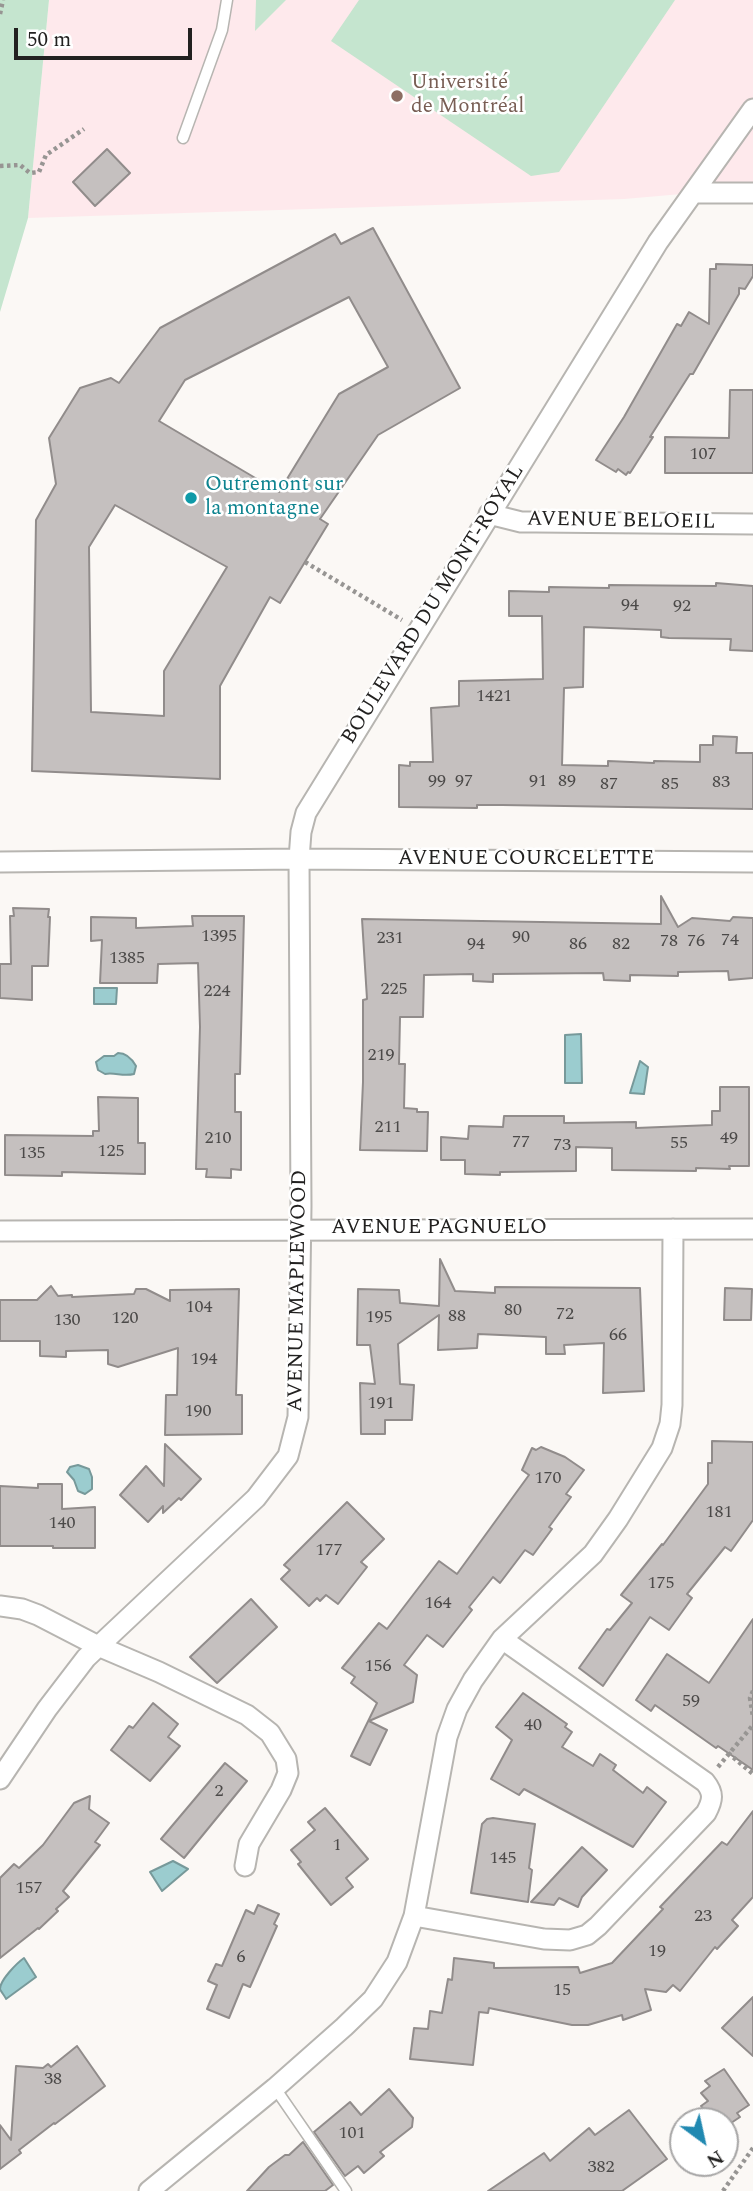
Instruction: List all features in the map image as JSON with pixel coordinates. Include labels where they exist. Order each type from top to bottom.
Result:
[{"type":"street","name":"BOULEVARD DU MONT-ROYAL","points":[[299,859],[306,813],[658,242],[753,109]]},
{"type":"street","points":[[693,193],[753,193]]},
{"type":"street","name":"AVENUE BELOEIL","points":[[489,514],[521,522],[753,524]]},
{"type":"street","points":[[0,862],[299,859]]},
{"type":"street","name":"AVENUE COURCELETTE","points":[[299,859],[753,862]]},
{"type":"street","name":"AVENUE MAPLEWOOD","points":[[0,1779],[47,1709],[97,1646],[256,1498],[288,1456],[298,1417],[301,1230],[299,859]]},
{"type":"street","points":[[149,2191],[275,2088],[373,1999],[397,1962],[414,1916],[447,1737],[462,1699],[502,1639],[593,1553],[618,1519],[662,1448],[670,1424],[672,1405],[673,1229]]},
{"type":"street","name":"AVENUE PAGNUELO","points":[[0,1231],[753,1229]]},
{"type":"street","points":[[0,1606],[22,1609],[38,1615],[97,1646],[159,1672],[247,1715],[270,1732],[286,1759],[288,1773],[250,1844],[245,1866]]},
{"type":"street","points":[[414,1916],[544,1939],[570,1940],[587,1935],[706,1813],[712,1800],[711,1790],[705,1782],[502,1639]]},
{"type":"lane","points":[[183,138],[222,30],[227,0]]},
{"type":"lane","points":[[275,2088],[346,2191]]},
{"type":"path","points":[[0,14],[3,0]]},
{"type":"path","points":[[0,166],[20,165],[30,173],[38,173],[46,155],[84,129]]},
{"type":"path","points":[[305,562],[418,629]]},
{"type":"path","points":[[753,1691],[750,1698],[753,1717]]},
{"type":"path","points":[[722,1762],[753,1724]]},
{"type":"path","points":[[729,1753],[753,1774]]},
{"type":"path","points":[[723,2191],[753,2148]]},
{"type":"shaded area","name":"Université de Montréal","points":[[49,0],[753,0],[753,191],[624,199],[28,218]]},
{"type":"green space","points":[[0,0],[49,0],[28,218],[0,312]]},
{"type":"green space","points":[[256,0],[286,0],[255,31]]},
{"type":"green space","points":[[359,0],[675,0],[559,172],[531,176],[331,41]]},
{"type":"water","points":[[94,988],[117,988],[116,1004],[94,1004]]},
{"type":"water","points":[[581,1034],[582,1083],[565,1083],[565,1035]]},
{"type":"water","points":[[118,1053],[133,1061],[136,1066],[134,1074],[105,1074],[98,1070],[96,1062],[104,1056]]},
{"type":"water","points":[[640,1061],[648,1067],[644,1094],[630,1093]]},
{"type":"water","points":[[78,1465],[89,1469],[92,1477],[92,1489],[85,1494],[78,1491],[67,1472],[70,1467]]},
{"type":"water","points":[[173,1861],[188,1869],[162,1891],[150,1872]]},
{"type":"water","points":[[24,1958],[36,1977],[6,1999],[0,1990],[1,1985],[9,1972]]},
{"type":"building","points":[[107,149],[130,173],[95,206],[73,182]]},
{"type":"building","name":"Outremont sur la montagne","points":[[373,228],[460,388],[378,435],[320,519],[328,524],[280,603],[270,597],[220,686],[220,779],[32,771],[36,520],[56,484],[49,438],[80,388],[111,378],[119,383],[160,328],[335,234],[341,244]],"holes":[[[349,297],[388,367],[339,394],[279,492],[159,421],[185,380]],[[115,505],[227,567],[164,671],[164,716],[91,712],[89,547]]]},
{"type":"building","points":[[716,264],[753,265],[753,276],[745,289],[739,288],[739,294],[693,374],[690,374],[630,473],[626,475],[618,469],[616,472],[596,460],[677,324],[681,326],[689,312],[709,324],[710,269],[716,269]]},
{"type":"building","points":[[730,390],[753,390],[753,473],[665,473],[665,437],[729,438]]},
{"type":"building","points":[[716,583],[753,586],[753,651],[730,650],[731,639],[669,638],[661,637],[661,630],[584,627],[583,687],[564,688],[562,765],[608,766],[608,761],[700,762],[700,745],[713,745],[713,736],[737,737],[736,753],[753,753],[753,809],[502,805],[477,805],[477,808],[399,807],[399,765],[433,762],[431,708],[459,706],[459,681],[543,679],[542,616],[509,616],[509,591],[549,592],[549,587],[609,588],[609,585],[716,586]]},
{"type":"building","points":[[661,896],[678,927],[692,918],[730,921],[733,917],[753,918],[753,978],[729,980],[728,971],[678,972],[678,976],[630,975],[630,981],[604,980],[603,973],[493,974],[493,982],[473,981],[473,974],[424,975],[423,1017],[400,1017],[399,1064],[405,1064],[404,1108],[428,1112],[427,1151],[360,1150],[363,1000],[367,999],[362,919],[661,924]]},
{"type":"building","points":[[13,908],[49,909],[48,966],[32,966],[32,1000],[0,998],[0,964],[11,964],[10,916],[14,916]]},
{"type":"building","points":[[192,916],[244,916],[240,1074],[235,1074],[235,1112],[241,1112],[241,1170],[231,1169],[231,1178],[206,1177],[207,1169],[196,1169],[200,1027],[198,963],[158,964],[157,983],[100,983],[102,940],[91,941],[91,917],[136,918],[136,928],[193,926]]},
{"type":"building","points":[[720,1087],[749,1087],[749,1166],[729,1166],[730,1169],[696,1168],[696,1171],[612,1170],[612,1148],[576,1147],[576,1171],[465,1174],[465,1160],[441,1160],[441,1137],[468,1139],[469,1126],[503,1127],[504,1116],[564,1116],[564,1123],[636,1122],[636,1128],[712,1125],[712,1111],[720,1111]]},
{"type":"building","points":[[98,1097],[138,1098],[138,1143],[145,1143],[145,1174],[62,1172],[62,1176],[5,1175],[5,1135],[93,1136],[93,1131],[99,1131]]},
{"type":"building","points":[[440,1259],[455,1291],[495,1293],[495,1287],[640,1288],[644,1391],[603,1393],[604,1343],[564,1345],[565,1354],[546,1354],[546,1337],[478,1334],[477,1348],[438,1350],[439,1315],[398,1344],[400,1384],[414,1385],[412,1420],[385,1420],[385,1434],[361,1434],[360,1383],[375,1384],[370,1345],[357,1345],[358,1289],[399,1290],[400,1303],[439,1306]]},
{"type":"building","points":[[51,1286],[58,1296],[134,1294],[136,1289],[146,1289],[170,1301],[170,1290],[239,1289],[236,1395],[242,1395],[242,1434],[165,1435],[166,1395],[177,1395],[178,1348],[118,1367],[108,1364],[108,1350],[66,1351],[66,1357],[40,1356],[40,1341],[0,1341],[0,1300],[37,1300]]},
{"type":"building","points":[[725,1288],[752,1289],[751,1320],[724,1320]]},
{"type":"building","points":[[712,1441],[753,1442],[753,1520],[731,1551],[725,1547],[687,1594],[692,1598],[669,1630],[650,1617],[603,1686],[579,1668],[607,1629],[610,1630],[632,1603],[621,1595],[663,1545],[708,1484]]},
{"type":"building","points":[[165,1444],[201,1479],[181,1500],[179,1498],[163,1513],[163,1506],[148,1522],[120,1495],[146,1466],[164,1486]]},
{"type":"building","points":[[541,1447],[565,1457],[584,1470],[566,1494],[571,1497],[549,1527],[552,1529],[533,1555],[525,1550],[500,1583],[493,1577],[443,1647],[427,1635],[404,1665],[417,1675],[413,1702],[369,1721],[387,1730],[370,1765],[351,1756],[377,1703],[351,1683],[355,1677],[342,1668],[379,1623],[387,1629],[439,1561],[457,1574],[529,1475],[522,1470],[532,1448],[536,1450]]},
{"type":"building","points":[[38,1484],[62,1484],[62,1509],[95,1507],[95,1548],[0,1546],[0,1486],[38,1488]]},
{"type":"building","points":[[347,1502],[384,1539],[361,1562],[367,1567],[338,1604],[326,1595],[320,1601],[317,1598],[309,1606],[281,1579],[290,1570],[284,1565]]},
{"type":"building","points":[[251,1599],[277,1627],[217,1683],[190,1657]]},
{"type":"building","points":[[753,1619],[753,1770],[718,1746],[716,1748],[655,1705],[651,1711],[636,1700],[667,1654],[709,1683]]},
{"type":"building","points":[[523,1693],[567,1724],[565,1727],[572,1732],[562,1747],[593,1766],[600,1754],[616,1765],[613,1770],[643,1793],[647,1787],[666,1802],[633,1847],[524,1789],[519,1795],[491,1779],[512,1740],[496,1727]]},
{"type":"building","points":[[153,1703],[178,1724],[168,1737],[180,1746],[150,1781],[111,1750],[129,1726],[133,1728]]},
{"type":"building","points":[[225,1763],[247,1781],[184,1858],[161,1839]]},
{"type":"building","points":[[90,1796],[89,1809],[109,1823],[95,1842],[100,1845],[63,1891],[69,1897],[56,1909],[58,1911],[0,1958],[0,1878],[14,1864],[19,1868],[43,1845],[74,1803]]},
{"type":"building","points":[[325,1808],[368,1859],[346,1878],[353,1887],[331,1905],[298,1864],[301,1862],[291,1850],[315,1830],[308,1822]]},
{"type":"building","points":[[753,1811],[753,1897],[732,1920],[738,1926],[717,1949],[715,1947],[680,1991],[673,1985],[666,1992],[645,1989],[651,2010],[623,2020],[622,2015],[588,2025],[572,2025],[489,2008],[488,2013],[479,2012],[473,2065],[410,2059],[414,2028],[428,2029],[430,2011],[442,2013],[448,1979],[452,1980],[454,1958],[494,1963],[494,1968],[578,1967],[580,1973],[612,1963],[663,1909],[660,1907],[722,1842],[727,1845]]},
{"type":"building","points":[[493,1818],[535,1824],[528,1902],[471,1893],[482,1824]]},
{"type":"building","points":[[582,1847],[607,1870],[582,1897],[578,1907],[559,1898],[554,1905],[531,1902]]},
{"type":"building","points":[[258,1905],[279,1914],[274,1924],[277,1926],[250,1987],[243,1984],[229,2018],[207,2009],[217,1985],[208,1981],[216,1964],[222,1966],[246,1910],[254,1914]]},
{"type":"building","points":[[753,1997],[753,2056],[722,2028]]},
{"type":"building","points":[[77,2046],[105,2086],[19,2150],[21,2153],[0,2169],[0,2125],[11,2140],[16,2066],[43,2068],[48,2064],[51,2067]]},
{"type":"building","points":[[724,2069],[749,2105],[739,2112],[739,2107],[702,2107],[708,2101],[701,2093],[710,2086],[705,2081]]},
{"type":"building","points":[[389,2089],[413,2118],[412,2127],[380,2152],[384,2156],[364,2173],[358,2166],[345,2176],[314,2132],[350,2102],[361,2115]]},
{"type":"building","points":[[629,2110],[667,2159],[622,2191],[488,2191],[544,2153],[550,2161],[589,2128],[595,2135]]},
{"type":"building","points":[[303,2142],[333,2185],[325,2191],[247,2191],[269,2167],[289,2155]]},
{"type":"place","name":"Université de Montréal","points":[[397,96]]},
{"type":"place","name":"Outremont sur la montagne","points":[[191,498]]}]
